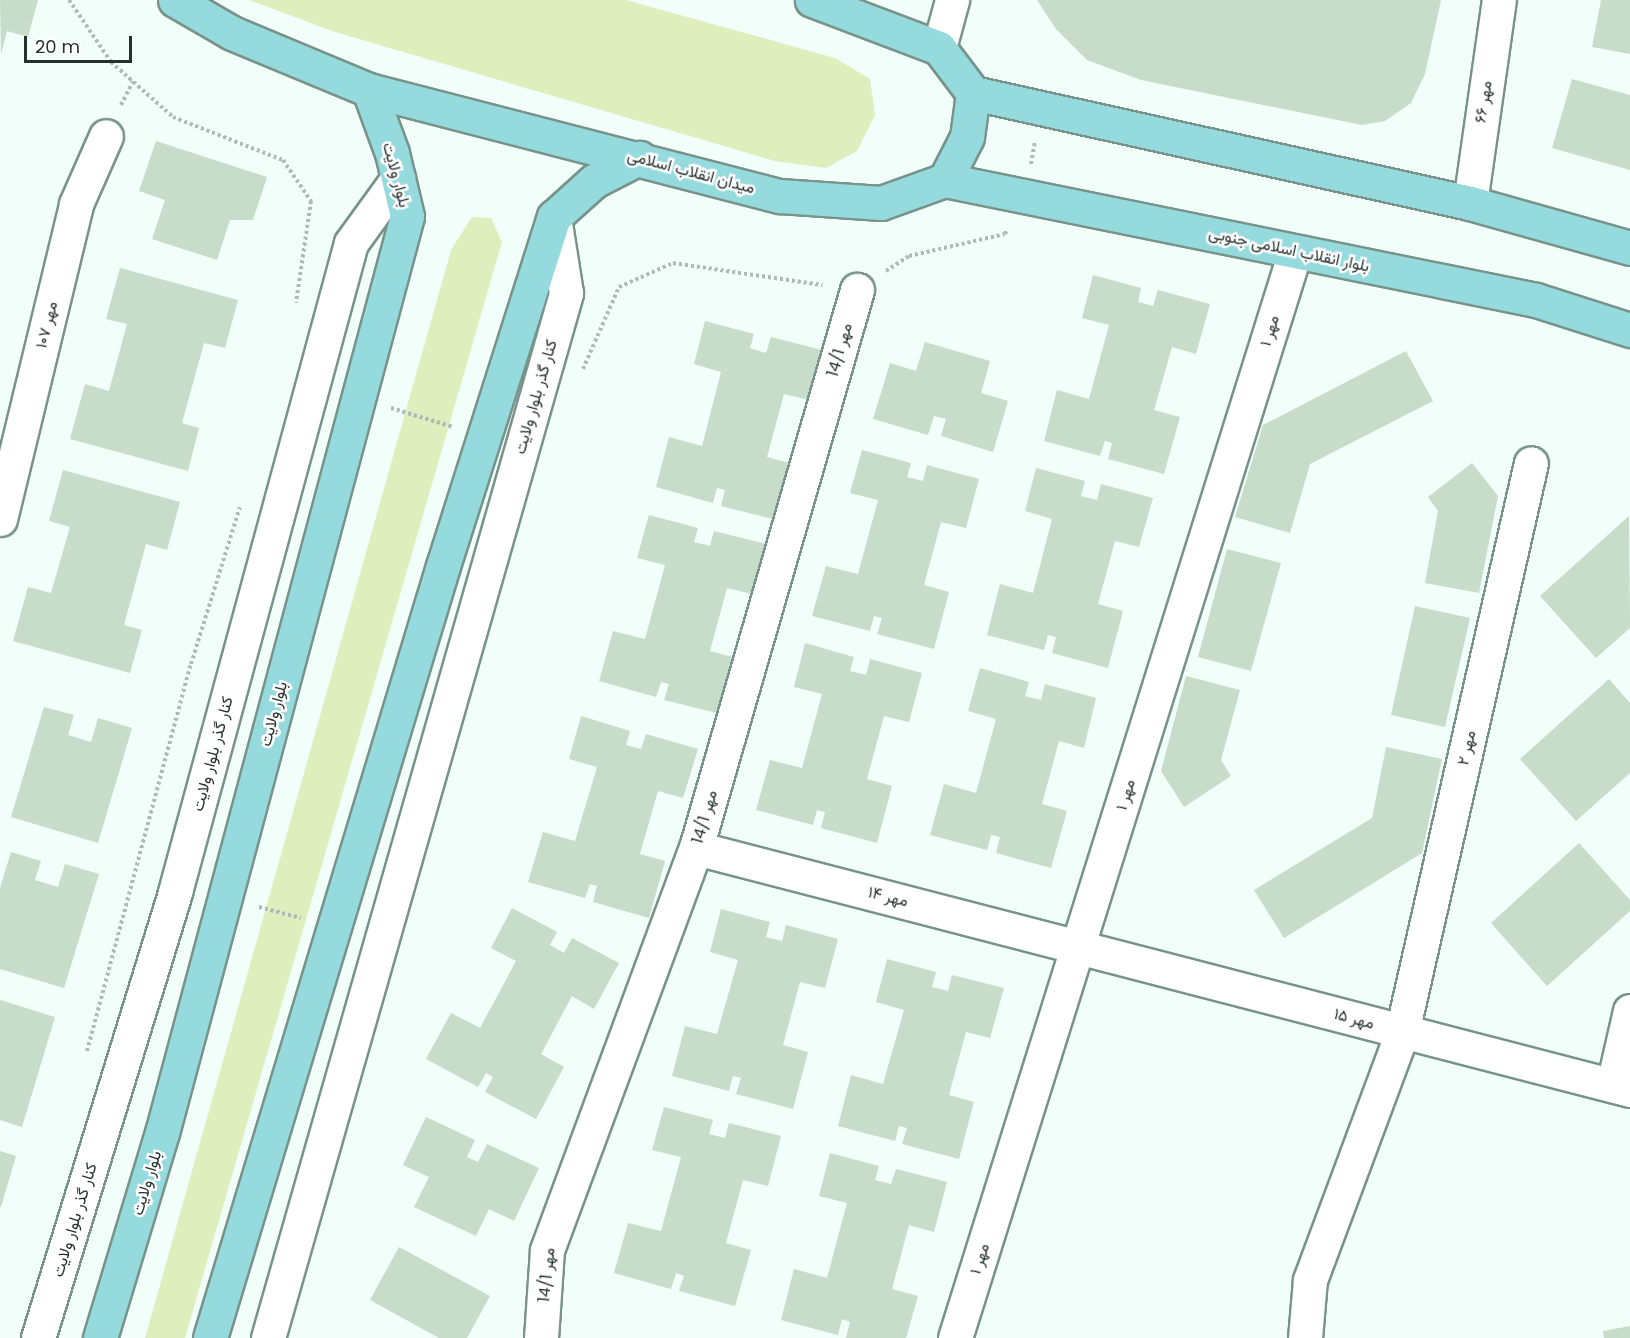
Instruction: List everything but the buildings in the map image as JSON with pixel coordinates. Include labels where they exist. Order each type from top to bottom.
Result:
[{"type":"main road","name":"میدان انقلاب اسلامی","points":[[175,0],[232,33],[369,90],[780,196],[881,203],[945,180]]},
{"type":"main road","points":[[812,0],[939,48],[973,93],[1470,203],[1630,248]]},
{"type":"main road","name":"بلوار ولایت","points":[[100,1338],[162,1133],[407,216],[398,178],[369,90]]},
{"type":"main road","points":[[945,180],[968,137],[973,93]]},
{"type":"main road","points":[[210,1338],[333,927],[554,217],[594,181],[639,158]]},
{"type":"main road","name":"بلوار انقلاب اسلامی جنوبی","points":[[945,180],[1536,300],[1630,330]]},
{"type":"street","points":[[939,48],[952,0]]},
{"type":"street","name":"مهر ۶۶","points":[[1470,203],[1499,0]]},
{"type":"street","name":"مهر ۱۰۷","points":[[0,519],[76,204],[106,136]]},
{"type":"street","name":"کنار گذر بلوار ولایت","points":[[38,1338],[175,892],[351,243],[398,178]]},
{"type":"street","name":"کنار گذر بلوار ولایت","points":[[268,1338],[566,293],[554,217]]},
{"type":"street","name":"مهر ۱","points":[[955,1338],[1080,946],[1295,252]]},
{"type":"street","name":"مهر 14/1","points":[[541,1338],[547,1250],[696,848],[857,290]]},
{"type":"street","name":"مهر ۲","points":[[1305,1338],[1310,1280],[1402,1032],[1532,463]]},
{"type":"street","name":"مهر ۱۴","points":[[696,848],[1080,946]]},
{"type":"street","name":"مهر ۱۵","points":[[1080,946],[1622,1088]]},
{"type":"street","points":[[1622,1088],[1630,1011]]},
{"type":"path","points":[[69,0],[111,62],[173,117],[283,160],[311,201],[294,312]]},
{"type":"path","points":[[581,374],[619,286],[673,263],[857,290],[909,256],[1005,234],[1025,196],[1042,108]]},
{"type":"path","points":[[359,398],[484,436]]},
{"type":"path","points":[[83,1063],[191,664],[243,499]]},
{"type":"path","points":[[132,882],[175,892]]},
{"type":"path","points":[[225,898],[333,927]]},
{"type":"green space","points":[[249,0],[626,0],[835,58],[870,79],[875,115],[857,151],[826,168],[775,161],[335,32]]},
{"type":"green space","points":[[472,217],[491,218],[502,242],[185,1338],[145,1338],[451,250]]}]
